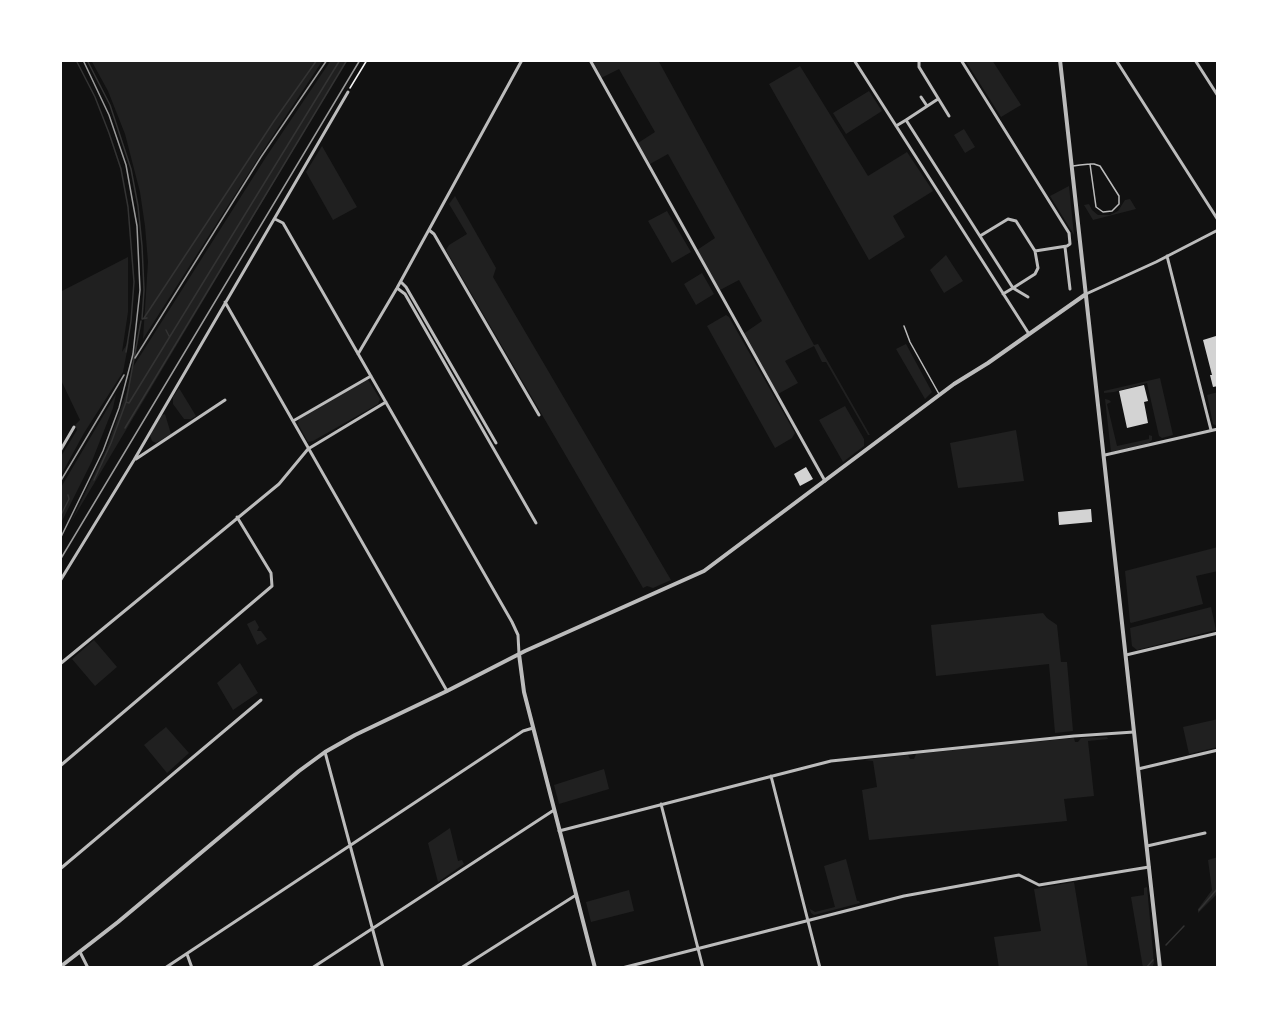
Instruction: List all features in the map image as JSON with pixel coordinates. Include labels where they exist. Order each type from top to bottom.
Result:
[{"type":"street","points":[[358,354],[401,282],[522,60]]},
{"type":"street","points":[[590,60],[825,481]]},
{"type":"street","points":[[854,60],[1029,334]]},
{"type":"street","points":[[919,60],[919,67],[949,116]]},
{"type":"street","points":[[961,60],[1066,226],[1070,244],[1065,247],[1035,250]]},
{"type":"street","points":[[1060,60],[1160,968]]},
{"type":"street","points":[[1116,60],[1218,220]]},
{"type":"street","points":[[1195,60],[1218,96]]},
{"type":"street","points":[[60,581],[134,460],[348,92]]},
{"type":"street","points":[[921,97],[927,106]]},
{"type":"street","points":[[896,126],[938,99]]},
{"type":"street","points":[[906,120],[1013,288],[1028,297]]},
{"type":"street","points":[[275,219],[283,223],[518,635],[521,680],[595,968]]},
{"type":"street","points":[[980,236],[1006,219],[1012,219],[1035,250],[1037,272],[1004,294]]},
{"type":"street","points":[[429,230],[434,234],[539,415]]},
{"type":"street","points":[[60,966],[299,771],[326,752],[354,735],[519,654],[696,576],[725,557],[940,394],[1086,294],[1218,230]]},
{"type":"street","points":[[1065,247],[1070,289]]},
{"type":"street","points":[[1167,256],[1211,430]]},
{"type":"street","points":[[401,282],[496,443]]},
{"type":"street","points":[[397,288],[405,294],[537,523]]},
{"type":"street","points":[[225,302],[447,691]]},
{"type":"street","points":[[293,421],[371,376]]},
{"type":"street","points":[[134,460],[225,400]]},
{"type":"street","points":[[60,664],[279,484],[309,448],[386,402]]},
{"type":"street","points":[[60,451],[74,427]]},
{"type":"street","points":[[1105,455],[1218,429]]},
{"type":"street","points":[[60,766],[272,586],[271,573],[237,517]]},
{"type":"street","points":[[1126,655],[1218,633]]},
{"type":"street","points":[[60,869],[261,700]]},
{"type":"street","points":[[165,968],[524,731],[533,728]]},
{"type":"street","points":[[560,831],[831,761],[1058,737],[1134,732]]},
{"type":"street","points":[[1138,769],[1218,750]]},
{"type":"street","points":[[326,752],[383,968]]},
{"type":"street","points":[[771,777],[820,968]]},
{"type":"street","points":[[661,804],[703,968]]},
{"type":"street","points":[[312,968],[554,810]]},
{"type":"street","points":[[1147,846],[1205,833]]},
{"type":"street","points":[[622,968],[904,896],[1019,875],[1040,885],[1149,867]]},
{"type":"street","points":[[461,968],[576,894]]},
{"type":"street","points":[[80,952],[88,968]]},
{"type":"street","points":[[187,954],[192,968]]},
{"type":"lane","points":[[1072,166],[1090,164],[1100,166],[1118,194],[1119,204],[1112,211],[1103,212],[1095,207],[1090,164]]},
{"type":"lane","points":[[904,326],[910,342],[940,394]]},
{"type":"path","points":[[348,92],[367,60]]},
{"type":"shaded area","points":[[91,60],[323,60],[143,339],[148,262],[140,192],[125,134],[108,91]]},
{"type":"shaded area","points":[[331,60],[347,60],[71,522],[106,450],[133,367],[266,157]]},
{"type":"shaded area","points":[[593,60],[658,60],[814,345],[818,344],[870,435],[814,346],[785,361],[798,383],[778,394],[743,334],[762,321],[739,280],[720,290],[697,250],[715,238],[668,154],[650,164],[638,143],[655,132],[619,69],[601,78],[593,66]]},
{"type":"shaded area","points":[[965,60],[992,60],[1021,105],[1001,117]]},
{"type":"shaded area","points":[[800,66],[868,176],[907,152],[933,191],[893,216],[905,237],[869,260],[769,84]]},
{"type":"shaded area","points":[[869,91],[882,111],[846,134],[833,113]]},
{"type":"shaded area","points":[[964,129],[975,147],[965,153],[954,135]]},
{"type":"shaded area","points":[[322,146],[357,207],[333,220],[306,172]]},
{"type":"shaded area","points":[[1069,186],[1074,235],[1050,196]]},
{"type":"shaded area","points":[[455,196],[496,268],[493,277],[671,580],[653,588],[647,586],[643,588],[446,250],[449,245],[467,234],[449,204]]},
{"type":"shaded area","points":[[1130,199],[1136,209],[1093,220],[1084,205],[1089,204],[1098,215],[1110,215],[1118,211],[1125,200]]},
{"type":"shaded area","points":[[667,211],[691,252],[672,263],[648,221]]},
{"type":"shaded area","points":[[946,255],[963,281],[944,293],[930,270]]},
{"type":"shaded area","points":[[128,257],[128,312],[122,352],[129,341],[123,372],[84,433],[60,477],[60,458],[77,430],[75,425],[80,420],[60,378],[60,292]]},
{"type":"shaded area","points":[[702,273],[714,294],[696,305],[684,284]]},
{"type":"shaded area","points":[[726,315],[795,433],[792,438],[775,448],[707,326]]},
{"type":"shaded area","points":[[906,344],[932,392],[925,399],[896,349]]},
{"type":"shaded area","points":[[367,378],[380,399],[378,404],[308,442],[298,424],[299,419]]},
{"type":"shaded area","points":[[1160,378],[1173,435],[1162,438],[1159,436],[1147,383],[1104,393],[1104,391]]},
{"type":"shaded area","points":[[179,388],[196,416],[191,419],[184,419],[173,404],[173,397]]},
{"type":"shaded area","points":[[1218,392],[1217,426],[1213,424],[1207,395]]},
{"type":"shaded area","points":[[116,394],[113,408],[92,461],[60,525],[60,489]]},
{"type":"shaded area","points":[[1105,399],[1111,402],[1107,404],[1117,446],[1149,439],[1149,435],[1152,436],[1152,440],[1149,443],[1111,452]]},
{"type":"shaded area","points":[[845,406],[864,439],[864,446],[843,462],[819,420]]},
{"type":"shaded area","points":[[165,414],[171,434],[156,443],[152,441],[150,435],[162,415]]},
{"type":"shaded area","points":[[1016,430],[1024,481],[958,488],[950,443]]},
{"type":"shaded area","points":[[1218,547],[1218,571],[1196,576],[1203,604],[1130,622],[1125,571]]},
{"type":"shaded area","points":[[1211,607],[1216,630],[1137,650],[1132,646],[1130,628]]},
{"type":"shaded area","points":[[1043,613],[1057,625],[1061,662],[1067,662],[1073,731],[1055,733],[1049,664],[936,676],[931,625]]},
{"type":"shaded area","points":[[255,620],[259,627],[257,631],[261,631],[267,639],[257,645],[247,624]]},
{"type":"shaded area","points":[[94,640],[117,667],[95,686],[72,659]]},
{"type":"shaded area","points":[[240,663],[258,693],[233,710],[217,683]]},
{"type":"shaded area","points":[[1218,719],[1218,747],[1189,754],[1183,727]]},
{"type":"shaded area","points":[[166,727],[189,753],[167,773],[144,745]]},
{"type":"shaded area","points":[[1107,737],[1108,739],[1088,741],[1094,796],[1064,799],[1067,821],[869,840],[862,790],[877,787],[873,761],[864,760],[908,755],[910,759],[914,759],[916,754],[1074,738],[1075,742],[1078,742],[1081,738]]},
{"type":"shaded area","points":[[604,769],[609,789],[559,804],[554,785]]},
{"type":"shaded area","points":[[450,828],[458,861],[462,860],[464,864],[438,882],[428,843]]},
{"type":"shaded area","points":[[1218,857],[1218,893],[1198,913],[1198,909],[1212,890],[1208,860]]},
{"type":"shaded area","points":[[846,859],[857,901],[860,903],[814,915],[811,913],[807,901],[810,909],[815,912],[835,907],[824,866]]},
{"type":"shaded area","points":[[1074,882],[1088,968],[999,968],[994,937],[1041,931],[1034,889]]},
{"type":"shaded area","points":[[1147,887],[1154,963],[1152,968],[1143,968],[1131,897],[1144,895],[1144,888]]},
{"type":"shaded area","points":[[629,890],[634,911],[591,922],[586,902]]},
{"type":"building","points":[[1216,336],[1218,386],[1213,387],[1203,340]]},
{"type":"building","points":[[1144,385],[1148,401],[1144,402],[1148,423],[1127,428],[1119,391]]},
{"type":"building","points":[[806,467],[813,479],[800,486],[794,474]]},
{"type":"building","points":[[1091,509],[1092,522],[1059,525],[1058,512]]},
{"type":"waterway","points":[[76,60],[95,97],[109,133],[121,169],[128,207],[134,282],[126,352]]},
{"type":"waterway","points":[[87,60],[110,105],[131,169],[142,246],[144,290],[142,319],[147,318]]},
{"type":"waterway","points":[[144,318],[317,60]]},
{"type":"waterway","points":[[126,402],[129,403],[340,60]]},
{"type":"waterway","points":[[125,428],[347,60]]},
{"type":"waterway","points":[[94,480],[126,402],[141,321]]},
{"type":"waterway","points":[[166,330],[169,336]]},
{"type":"waterway","points":[[60,517],[69,499],[68,495]]},
{"type":"waterway","points":[[1199,910],[1218,888]]},
{"type":"waterway","points":[[1166,945],[1184,926]]},
{"type":"waterway","points":[[1146,968],[1153,960]]},
{"type":"railway","points":[[60,539],[103,451],[119,408],[133,354],[140,290],[137,226],[126,165],[109,115],[83,60]]},
{"type":"railway","points":[[135,358],[261,157],[327,60]]},
{"type":"railway","points":[[60,560],[360,60]]},
{"type":"railway","points":[[60,482],[124,375]]}]
